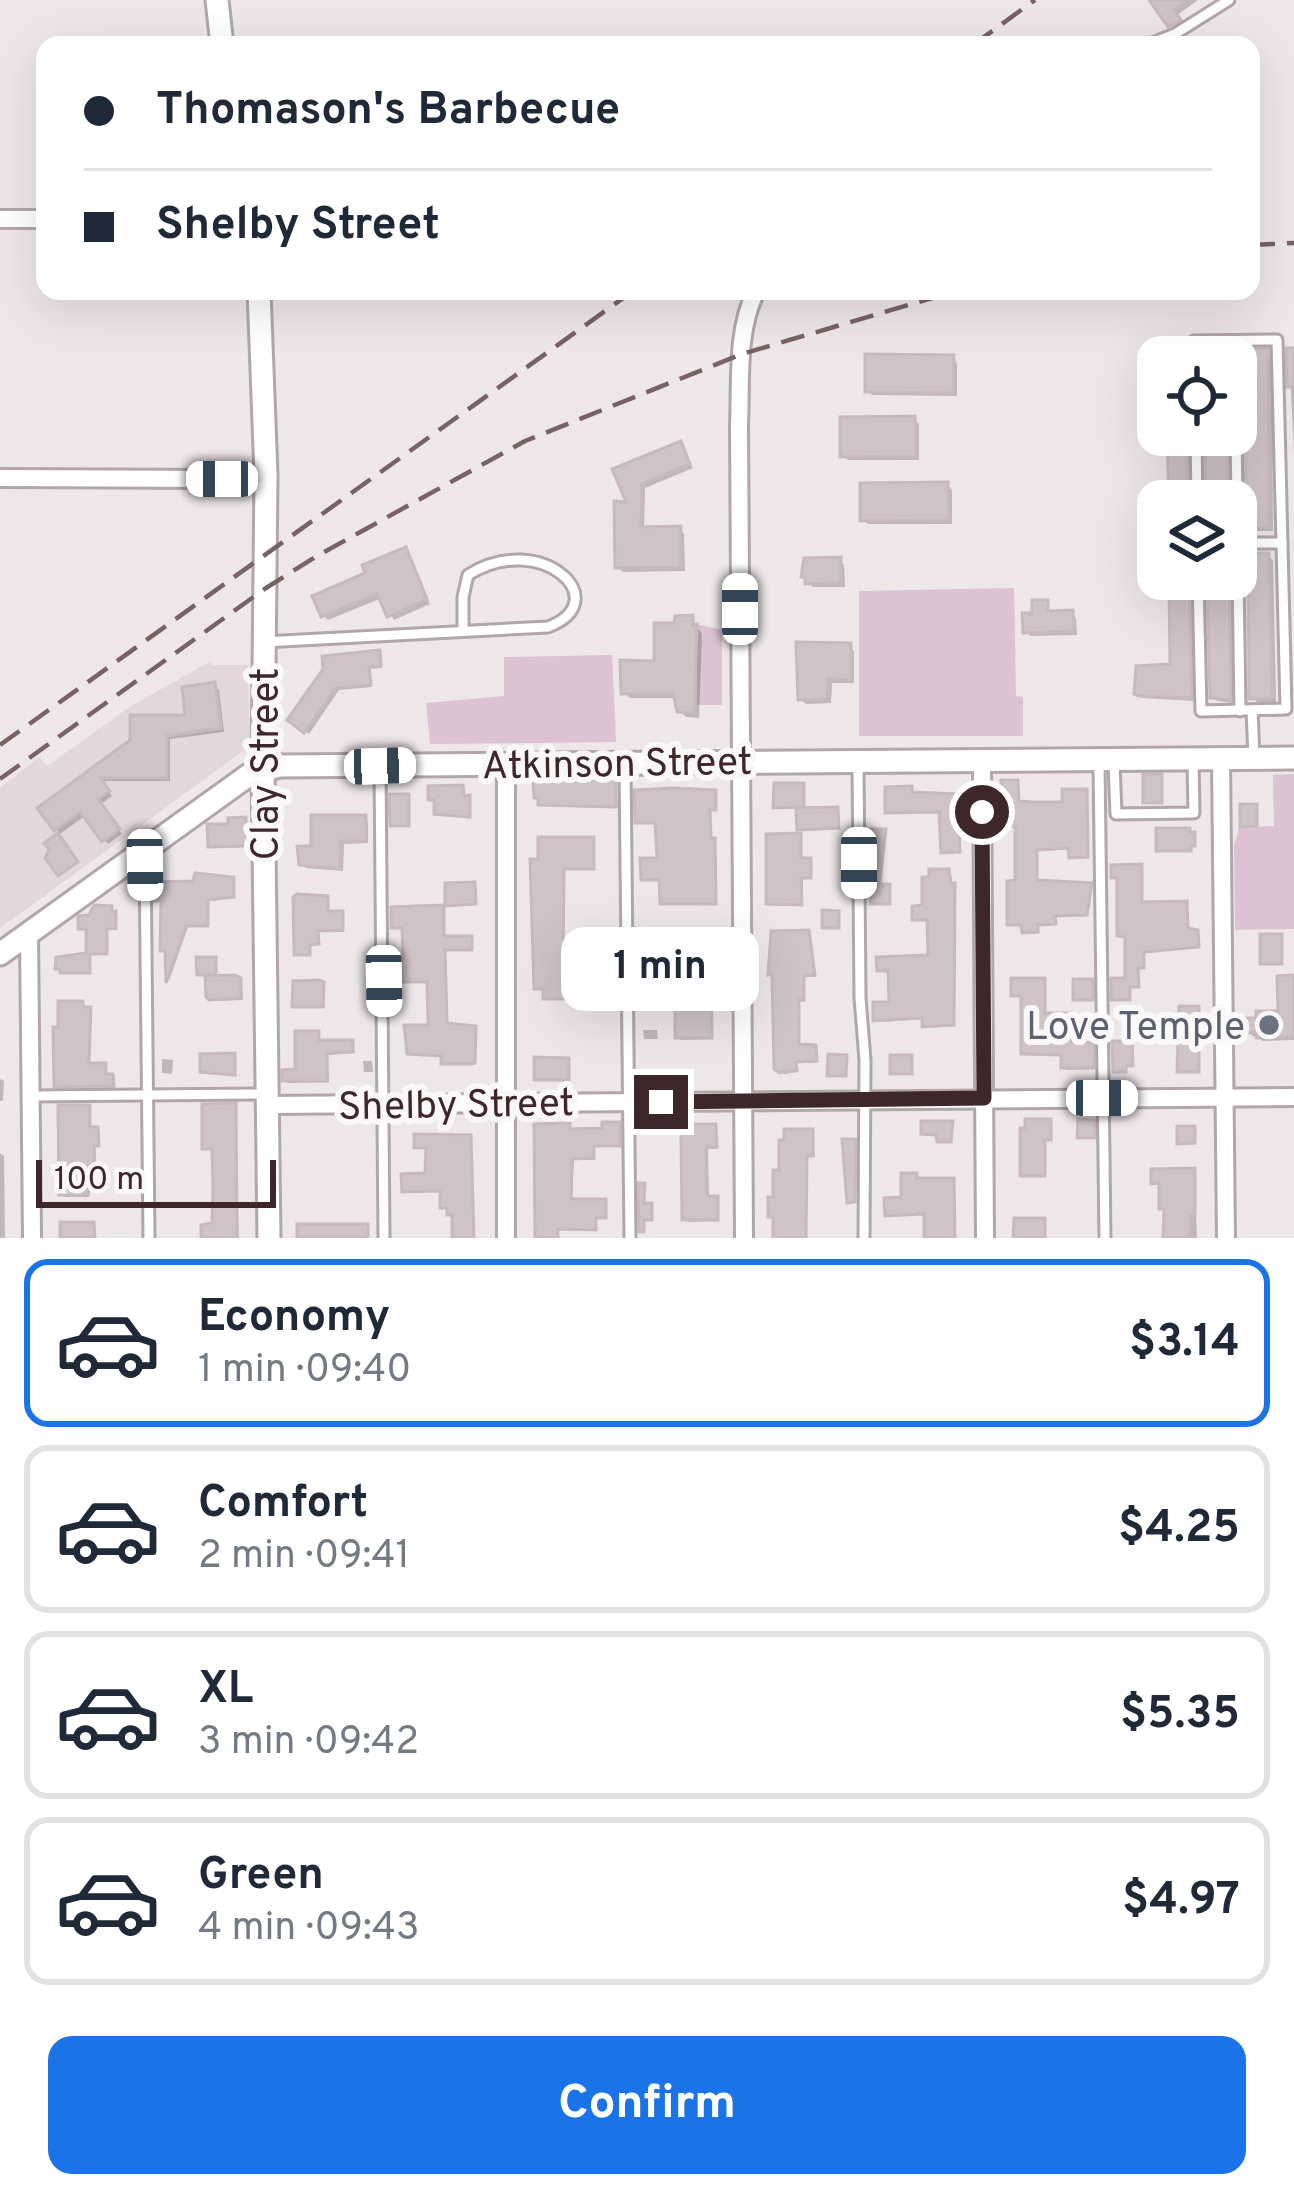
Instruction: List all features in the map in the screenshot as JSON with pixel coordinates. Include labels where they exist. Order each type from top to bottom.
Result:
[{"type":"street","points":[[217,0],[221,36]]},
{"type":"street","points":[[0,219],[36,219]]},
{"type":"street","name":"Clay Street","points":[[260,300],[266,476],[263,770],[269,1238]]},
{"type":"street","points":[[744,1238],[739,424],[743,344],[754,300]]},
{"type":"street","points":[[0,478],[266,476]]},
{"type":"street","name":"Atkinson Street","points":[[0,954],[250,775],[280,766],[1294,758]]},
{"type":"street","points":[[982,759],[985,1238]]},
{"type":"street","points":[[1221,759],[1226,1238]]},
{"type":"street","points":[[506,762],[506,1238]]},
{"type":"street","points":[[29,933],[32,1238]]},
{"type":"street","name":"Shelby Street","points":[[266,1100],[743,1103],[1294,1097]]},
{"type":"lane","points":[[1170,36],[1228,0]]},
{"type":"lane","points":[[1198,600],[1201,711],[1286,710],[1277,340],[1257,340]]},
{"type":"lane","points":[[1257,543],[1282,543]]},
{"type":"lane","points":[[263,642],[548,627],[573,610],[573,592],[565,575],[548,563],[487,562],[467,575],[463,630]]},
{"type":"lane","points":[[1240,600],[1246,710],[1254,758]]},
{"type":"lane","points":[[1107,758],[1115,814],[1194,812],[1193,758]]},
{"type":"lane","points":[[1105,1238],[1107,758]]},
{"type":"lane","points":[[857,760],[864,1238]]},
{"type":"lane","points":[[625,761],[630,1238]]},
{"type":"lane","points":[[380,766],[384,1238]]},
{"type":"lane","points":[[144,849],[148,1238]]},
{"type":"lane","points":[[31,1096],[266,1100]]},
{"type":"shaded area","points":[[1014,588],[1016,696],[1023,697],[1023,736],[859,736],[859,591]]},
{"type":"shaded area","points":[[697,624],[722,630],[722,705],[697,705]]},
{"type":"shaded area","points":[[612,655],[616,742],[430,744],[426,703],[504,696],[504,657]]},
{"type":"shaded area","points":[[211,661],[212,665],[248,665],[250,746],[0,928],[0,788],[39,757],[47,766],[131,706]]},
{"type":"shaded area","points":[[1294,774],[1294,929],[1235,930],[1234,846],[1239,828],[1274,826],[1273,775]]},
{"type":"building","points":[[1149,0],[1188,0],[1174,10],[1181,20],[1168,27]]},
{"type":"building","points":[[1286,348],[1294,348],[1294,387],[1287,387]]},
{"type":"building","points":[[1257,349],[1268,349],[1269,528],[1257,528],[1257,480],[1245,480],[1245,456],[1257,456]]},
{"type":"building","points":[[865,354],[954,355],[953,393],[865,392]]},
{"type":"building","points":[[915,416],[916,456],[840,457],[840,417]]},
{"type":"building","points":[[681,441],[690,464],[642,484],[641,527],[681,526],[681,568],[615,568],[614,501],[626,502],[612,469]]},
{"type":"building","points":[[1168,456],[1187,456],[1188,480],[1168,480]]},
{"type":"building","points":[[1205,456],[1227,456],[1228,480],[1206,480]]},
{"type":"building","points":[[948,482],[949,520],[860,521],[860,483]]},
{"type":"building","points":[[406,547],[427,599],[387,617],[377,594],[321,617],[312,596],[365,573],[362,565]]},
{"type":"building","points":[[1257,553],[1269,553],[1272,698],[1249,699],[1248,600],[1257,600]]},
{"type":"building","points":[[841,557],[841,583],[805,584],[801,577],[804,558]]},
{"type":"building","points":[[1032,600],[1048,600],[1048,611],[1073,610],[1074,631],[1023,633],[1022,613],[1032,613]]},
{"type":"building","points":[[1169,600],[1190,600],[1192,698],[1134,694],[1136,666],[1170,664]]},
{"type":"building","points":[[1208,600],[1229,600],[1231,700],[1210,698]]},
{"type":"building","points":[[693,615],[693,625],[697,624],[694,713],[677,712],[673,693],[621,694],[620,660],[654,661],[654,623],[674,623],[675,616]]},
{"type":"building","points":[[796,642],[851,643],[851,680],[828,679],[827,700],[798,700]]},
{"type":"building","points":[[380,650],[381,666],[369,667],[371,685],[336,688],[304,733],[287,720],[323,669],[322,656]]},
{"type":"building","points":[[215,682],[221,728],[167,736],[167,778],[101,778],[110,791],[98,799],[120,829],[102,842],[80,812],[54,831],[37,808],[130,740],[130,715],[185,715],[182,687]]},
{"type":"building","points":[[1143,774],[1162,774],[1162,803],[1143,803]]},
{"type":"building","points":[[616,778],[616,807],[538,805],[534,798],[533,782]]},
{"type":"building","points":[[1001,780],[1018,780],[1019,801],[1062,802],[1062,789],[1087,789],[1088,857],[1069,858],[1068,848],[1037,850],[1037,880],[1092,883],[1087,915],[1055,916],[1056,924],[1038,925],[1038,932],[1022,933],[1021,925],[1007,925],[1007,881],[1015,880],[1015,826],[1002,826]]},
{"type":"building","points":[[774,783],[804,783],[804,807],[773,808]]},
{"type":"building","points":[[463,785],[464,796],[470,795],[470,817],[434,814],[428,786]]},
{"type":"building","points":[[912,786],[912,792],[958,794],[960,852],[941,853],[939,812],[885,813],[885,787]]},
{"type":"building","points":[[634,790],[716,790],[716,810],[710,810],[716,904],[660,904],[659,880],[641,880],[640,858],[657,858],[655,823],[635,823]]},
{"type":"building","points":[[389,794],[409,794],[409,826],[390,826]]},
{"type":"building","points":[[1240,804],[1257,804],[1257,826],[1240,827]]},
{"type":"building","points":[[838,807],[839,828],[797,830],[796,808]]},
{"type":"building","points":[[311,815],[366,815],[366,841],[341,841],[340,869],[299,865],[297,846],[311,846]]},
{"type":"building","points":[[246,817],[247,846],[208,847],[207,824],[228,824],[228,818]]},
{"type":"building","points":[[1156,828],[1190,828],[1195,832],[1195,846],[1191,851],[1156,851]]},
{"type":"building","points":[[868,829],[886,829],[880,881],[868,881]]},
{"type":"building","points":[[58,833],[78,862],[58,876],[45,858],[49,850],[44,843]]},
{"type":"building","points":[[801,833],[801,858],[811,858],[811,878],[801,878],[802,905],[766,904],[766,834]]},
{"type":"building","points":[[538,837],[594,837],[594,869],[564,869],[563,965],[573,965],[574,988],[566,988],[566,999],[543,999],[543,989],[534,989],[530,859],[538,859]]},
{"type":"building","points":[[1142,864],[1142,902],[1187,901],[1188,928],[1198,930],[1199,947],[1144,952],[1144,968],[1138,968],[1139,987],[1130,987],[1130,1000],[1111,1000],[1111,978],[1125,978],[1125,937],[1117,936],[1117,878],[1111,878],[1111,865]]},
{"type":"building","points":[[929,869],[949,869],[951,883],[955,883],[954,1025],[922,1027],[922,1018],[873,1021],[873,1002],[889,1002],[888,971],[877,971],[876,957],[928,955],[927,920],[912,920],[912,906],[922,905],[922,877],[929,877]]},
{"type":"building","points":[[195,873],[234,877],[234,897],[208,900],[208,926],[186,926],[166,983],[165,951],[160,951],[161,901],[154,901],[154,882],[193,881]]},
{"type":"building","points":[[475,882],[476,904],[445,906],[445,883]]},
{"type":"building","points":[[870,884],[890,884],[890,904],[870,904]]},
{"type":"building","points":[[328,896],[328,911],[343,911],[343,930],[318,931],[319,944],[310,945],[310,955],[294,955],[293,897]]},
{"type":"building","points":[[94,905],[112,906],[112,912],[116,911],[116,928],[107,929],[107,954],[90,954],[90,973],[60,973],[55,969],[56,957],[86,953],[86,929],[78,929],[78,916],[89,915]]},
{"type":"building","points":[[444,905],[444,936],[472,936],[472,950],[445,950],[447,1023],[476,1026],[475,1063],[471,1064],[441,1064],[441,1056],[407,1054],[404,1025],[428,1025],[427,982],[391,982],[391,959],[403,959],[402,928],[391,928],[391,907]]},
{"type":"building","points":[[822,910],[839,911],[839,928],[822,928]]},
{"type":"building","points":[[809,930],[815,975],[804,976],[799,1044],[816,1045],[817,1061],[796,1062],[797,1070],[779,1073],[774,1069],[772,974],[768,975],[771,931]]},
{"type":"building","points":[[711,933],[712,1038],[675,1038],[675,981],[681,981],[681,954],[674,953],[673,935]]},
{"type":"building","points":[[1260,934],[1282,934],[1282,964],[1260,964]]},
{"type":"building","points":[[196,957],[216,957],[216,975],[197,975]]},
{"type":"building","name":"Love Temple","points":[[1294,975],[1294,1037],[1256,1038],[1256,1032],[1243,1032],[1243,1018],[1256,1018],[1256,1011],[1278,1011],[1277,976]]},
{"type":"building","points":[[205,976],[241,978],[241,998],[206,997]]},
{"type":"building","points":[[1011,978],[1045,978],[1045,1013],[1070,1013],[1071,1043],[1094,1042],[1094,1068],[1061,1068],[1061,1055],[1021,1054],[1021,996],[1011,996]]},
{"type":"building","points":[[1073,979],[1093,979],[1093,1000],[1073,1000]]},
{"type":"building","points":[[293,981],[324,982],[323,1007],[292,1007]]},
{"type":"building","points":[[58,1001],[83,1001],[83,1007],[91,1007],[89,1063],[106,1063],[106,1074],[113,1074],[114,1086],[54,1087],[53,1027],[58,1027]]},
{"type":"building","points":[[1179,1006],[1199,1006],[1199,1072],[1177,1072]]},
{"type":"building","points":[[295,1031],[319,1031],[319,1040],[353,1040],[353,1052],[327,1053],[327,1081],[282,1081],[282,1070],[295,1069]]},
{"type":"building","points":[[1112,1041],[1132,1041],[1133,1066],[1126,1066],[1126,1072],[1113,1072]]},
{"type":"building","points":[[235,1053],[235,1075],[200,1072],[200,1054]]},
{"type":"building","points":[[828,1054],[847,1055],[846,1076],[827,1076]]},
{"type":"building","points":[[890,1055],[912,1055],[912,1074],[890,1074]]},
{"type":"building","points":[[534,1057],[569,1058],[569,1080],[534,1080]]},
{"type":"building","points":[[236,1103],[237,1238],[201,1238],[201,1225],[212,1223],[213,1186],[212,1149],[202,1149],[202,1104]]},
{"type":"building","points":[[58,1105],[90,1105],[90,1127],[98,1127],[99,1146],[94,1146],[95,1169],[90,1169],[88,1195],[59,1195]]},
{"type":"building","points":[[1025,1119],[1051,1119],[1051,1140],[1045,1140],[1045,1176],[1020,1176],[1020,1128],[1025,1128]]},
{"type":"building","points":[[1078,1119],[1095,1120],[1095,1138],[1077,1138]]},
{"type":"building","points":[[921,1121],[953,1121],[951,1142],[937,1142],[936,1135],[921,1134]]},
{"type":"building","points":[[602,1122],[620,1122],[620,1146],[594,1146],[594,1158],[572,1159],[571,1199],[606,1199],[606,1218],[596,1218],[596,1230],[558,1229],[558,1238],[535,1238],[534,1124],[570,1123],[570,1129],[602,1128]]},
{"type":"building","points":[[692,1124],[716,1124],[717,1147],[706,1147],[707,1196],[718,1196],[718,1220],[682,1220],[681,1134],[692,1130]]},
{"type":"building","points":[[1177,1126],[1195,1126],[1195,1143],[1177,1144]]},
{"type":"building","points":[[784,1129],[813,1129],[813,1156],[807,1156],[806,1238],[773,1238],[773,1217],[768,1217]]},
{"type":"building","points":[[414,1134],[471,1135],[474,1238],[452,1238],[452,1215],[440,1208],[440,1191],[402,1192],[401,1174],[425,1173],[426,1148],[414,1148]]},
{"type":"building","points":[[842,1139],[856,1139],[855,1202],[847,1203]]},
{"type":"building","points":[[1195,1168],[1190,1238],[1163,1238],[1164,1209],[1159,1209],[1159,1183],[1151,1184],[1151,1169]]},
{"type":"building","points":[[901,1173],[954,1178],[955,1238],[924,1238],[924,1214],[885,1216],[884,1198],[901,1197]]},
{"type":"building","points":[[638,1183],[645,1183],[644,1203],[652,1203],[652,1220],[644,1220],[644,1232],[639,1232]]},
{"type":"building","points":[[1014,1218],[1045,1218],[1045,1238],[1013,1238]]},
{"type":"building","points":[[60,1222],[94,1222],[95,1238],[60,1238]]},
{"type":"building","points":[[297,1224],[368,1224],[368,1238],[297,1238]]},
{"type":"railway","points":[[985,36],[1035,0]]},
{"type":"railway","points":[[1260,245],[1294,243]]},
{"type":"railway","points":[[0,745],[620,300]]},
{"type":"railway","points":[[0,779],[266,588],[525,441],[742,354],[925,300]]},
{"type":"place","name":"Love Temple","points":[[1269,1025]]},
{"type":"route","points":[[661,1102],[984,1098],[982,812]]}]
